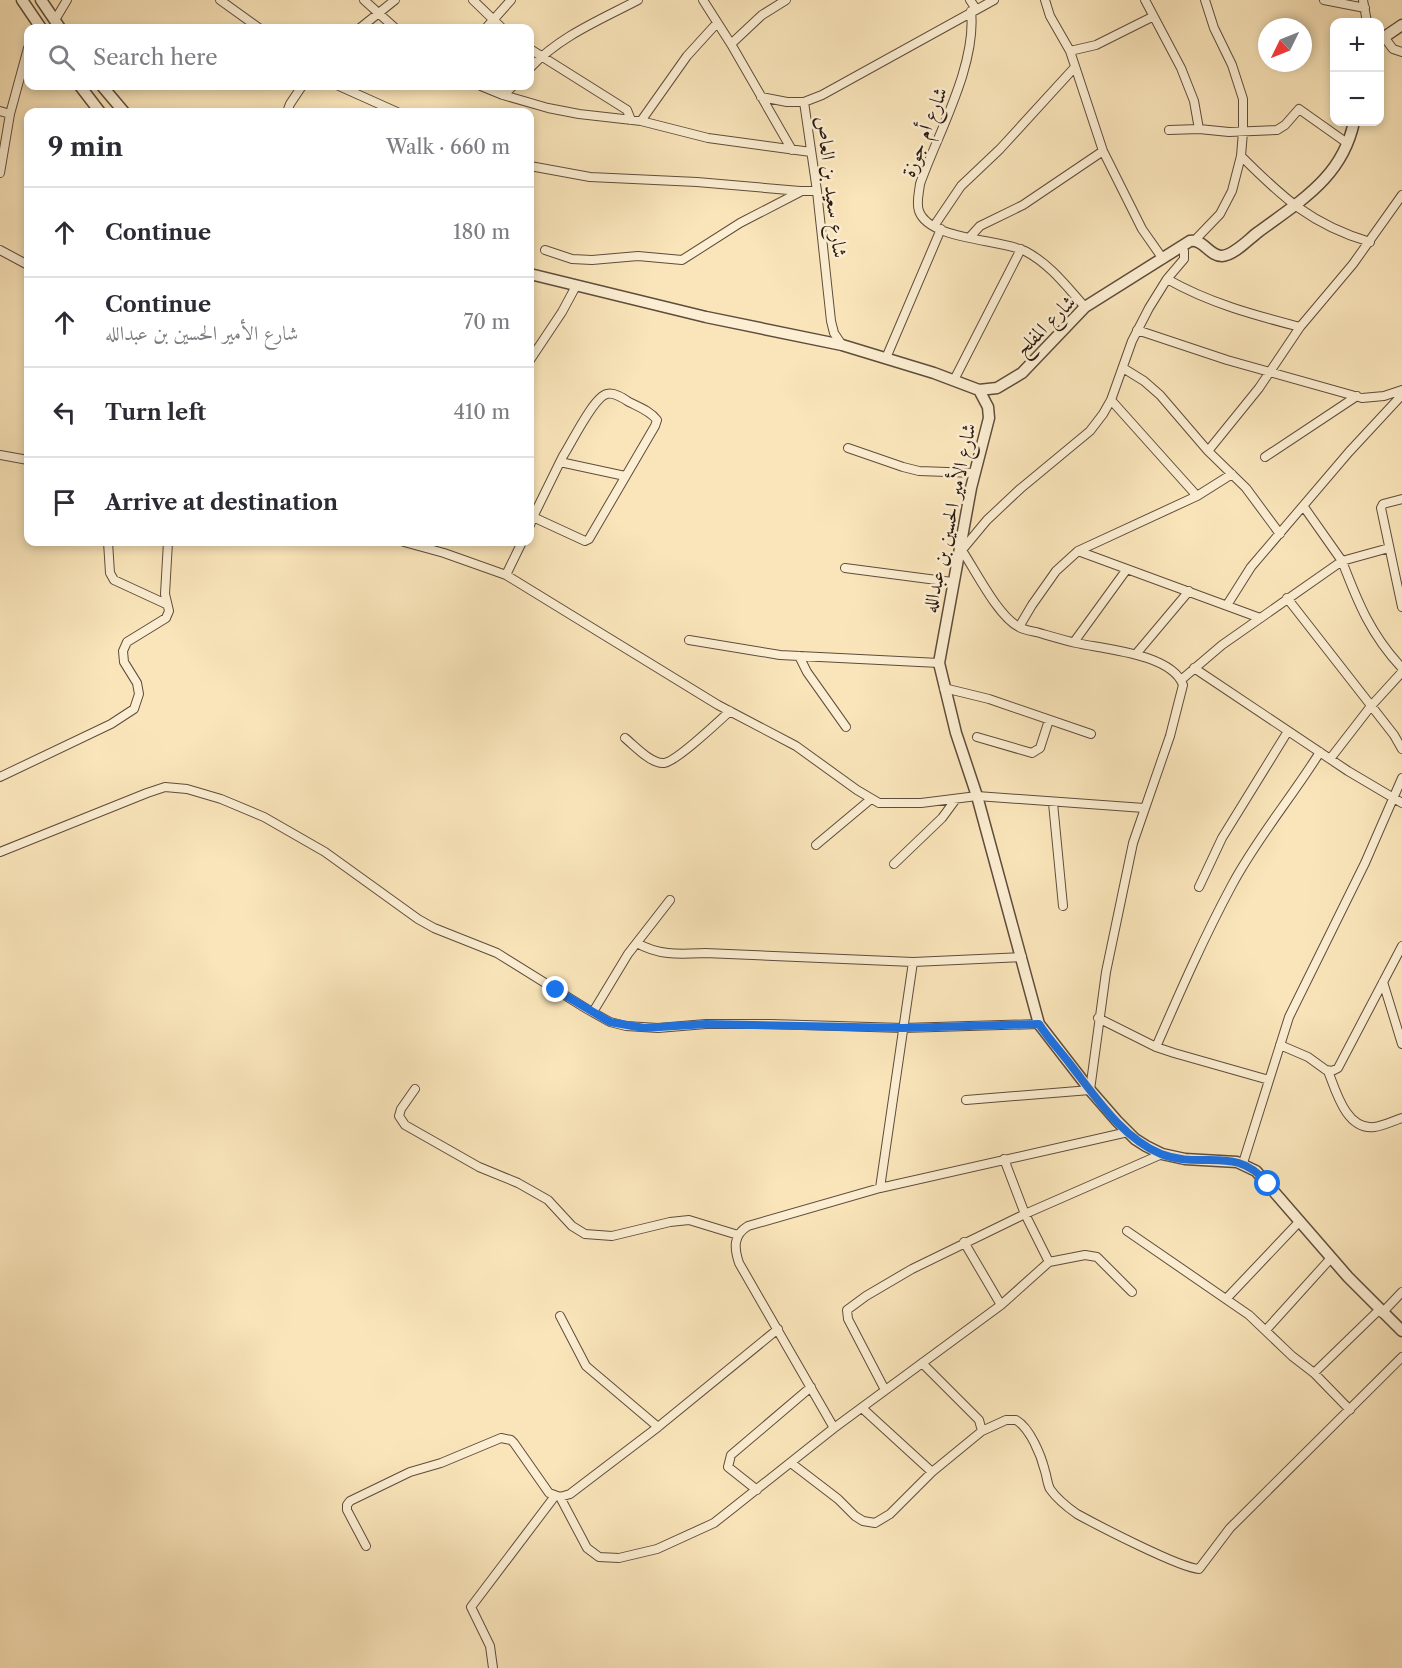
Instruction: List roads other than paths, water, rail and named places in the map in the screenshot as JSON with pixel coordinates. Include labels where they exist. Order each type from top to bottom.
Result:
[{"type":"street","points":[[22,0],[37,24]]},
{"type":"street","points":[[41,0],[58,24]]},
{"type":"street","points":[[58,24],[67,0]]},
{"type":"street","points":[[220,0],[253,24]]},
{"type":"street","points":[[364,0],[391,24]]},
{"type":"street","points":[[364,24],[395,0]]},
{"type":"street","points":[[473,0],[497,24]]},
{"type":"street","points":[[490,24],[511,0]]},
{"type":"street","points":[[534,64],[568,36],[638,0]]},
{"type":"street","points":[[703,0],[792,150]]},
{"type":"street","points":[[731,44],[762,15],[786,0]]},
{"type":"street","points":[[970,0],[973,10]]},
{"type":"street","name":"شارع سعيد بن العاص","points":[[842,345],[834,333],[831,321],[817,191],[804,102],[822,95],[994,0]]},
{"type":"street","points":[[1045,0],[1050,16],[1070,51],[1103,152],[1142,229],[1163,259]]},
{"type":"street","points":[[1144,0],[1181,68],[1194,101],[1199,129]]},
{"type":"street","points":[[1205,0],[1243,99],[1243,132],[1242,156],[1232,191],[1220,214],[1195,240],[1223,256],[1295,207],[1327,177],[1340,161],[1353,126]]},
{"type":"street","points":[[1324,0],[1364,4]]},
{"type":"street","name":"شارع أم جوزة","points":[[938,228],[925,221],[919,212],[920,184],[962,79],[971,44],[973,10]]},
{"type":"street","points":[[1070,51],[1096,45],[1152,16]]},
{"type":"street","points":[[641,121],[687,57],[717,22]]},
{"type":"street","points":[[1384,37],[1402,25]]},
{"type":"street","points":[[1384,40],[1393,49],[1402,52]]},
{"type":"street","points":[[534,52],[627,110],[631,120]]},
{"type":"street","points":[[0,173],[10,114],[24,63]]},
{"type":"street","points":[[886,358],[938,228],[961,186],[1000,149],[1075,67]]},
{"type":"street","points":[[83,90],[97,108]]},
{"type":"street","points":[[105,90],[121,108]]},
{"type":"street","points":[[288,108],[299,90]]},
{"type":"street","points":[[348,90],[388,108]]},
{"type":"street","points":[[491,90],[548,108],[641,121],[708,138],[811,152]]},
{"type":"street","points":[[503,95],[509,90]]},
{"type":"street","points":[[761,97],[787,102],[804,102]]},
{"type":"street","points":[[1169,130],[1199,129],[1243,132],[1276,130],[1285,125],[1299,109],[1347,143]]},
{"type":"street","points":[[0,111],[10,114]]},
{"type":"street","points":[[969,238],[980,226],[1031,201],[1103,152]]},
{"type":"street","points":[[1242,156],[1295,207],[1342,234],[1370,242]]},
{"type":"street","points":[[534,167],[590,177],[697,182],[800,192],[817,191]]},
{"type":"street","points":[[545,250],[572,259],[592,260],[638,256],[682,260],[740,223],[800,192]]},
{"type":"street","points":[[1208,451],[1270,373],[1300,327],[1370,242],[1402,195]]},
{"type":"street","points":[[938,228],[969,238],[1021,249],[1037,258],[1053,272],[1086,307]]},
{"type":"street","name":"شارع المفلح","points":[[979,390],[989,391],[997,388],[1022,373],[1086,307],[1195,240]]},
{"type":"street","points":[[966,1100],[1090,1090],[1098,1018],[1114,927],[1133,843],[1144,808],[1156,781],[1183,691],[1181,680],[1157,662],[1136,654],[1074,642],[1019,627],[1007,618],[990,595],[961,548],[1020,489],[1090,430],[1111,400],[1137,330],[1167,279],[1184,259],[1184,251],[1181,247]]},
{"type":"street","points":[[954,380],[1021,249]]},
{"type":"street","points":[[0,250],[24,263]]},
{"type":"street","points":[[534,275],[706,317],[842,345],[979,390]]},
{"type":"street","points":[[1167,279],[1217,303],[1300,327]]},
{"type":"street","points":[[534,354],[576,286]]},
{"type":"street","points":[[1137,330],[1270,373],[1357,396],[1384,396],[1402,392]]},
{"type":"street","points":[[1123,368],[1144,381],[1160,395],[1208,451],[1256,501],[1280,534]]},
{"type":"street","name":"شارع الأمير الحسين بن عبدالله","points":[[979,390],[988,407],[989,418],[952,582],[939,663],[944,688],[977,796],[1039,1024],[1090,1090],[1128,1132],[1161,1154]]},
{"type":"street","points":[[1227,605],[1251,567],[1402,392]]},
{"type":"street","points":[[534,515],[560,462],[602,396],[610,393],[648,411],[657,420],[652,433],[593,534],[585,541],[534,522]]},
{"type":"street","points":[[1265,457],[1357,396]]},
{"type":"street","points":[[1111,400],[1197,496]]},
{"type":"street","points":[[849,448],[919,471],[975,473]]},
{"type":"street","points":[[0,455],[24,459]]},
{"type":"street","points":[[560,462],[625,476]]},
{"type":"street","points":[[1019,627],[1056,571],[1078,551],[1197,496],[1232,474]]},
{"type":"street","points":[[1402,499],[1386,503],[1381,507],[1402,607]]},
{"type":"street","points":[[1304,507],[1342,561],[1368,623],[1386,651],[1402,670],[1330,759]]},
{"type":"street","points":[[108,546],[110,573],[114,580],[166,604]]},
{"type":"street","points":[[0,777],[111,724],[134,709],[139,694],[137,683],[124,662],[123,651],[128,642],[138,634],[155,627],[166,618],[169,611],[166,604],[168,546]]},
{"type":"street","points":[[422,546],[506,575],[730,711],[796,746],[871,799],[879,802],[899,804],[977,796],[1144,808]]},
{"type":"street","points":[[506,575],[520,546]]},
{"type":"street","points":[[1181,680],[1287,598],[1342,561],[1389,548]]},
{"type":"street","points":[[1078,551],[1260,618]]},
{"type":"street","points":[[844,568],[952,582]]},
{"type":"street","points":[[1074,642],[1127,569]]},
{"type":"street","points":[[1136,654],[1189,591]]},
{"type":"street","points":[[1287,598],[1402,749]]},
{"type":"street","points":[[689,640],[799,656],[939,663]]},
{"type":"street","points":[[799,656],[807,672],[846,727]]},
{"type":"street","points":[[1194,668],[1330,759],[1398,801]]},
{"type":"street","points":[[944,688],[989,699],[1091,734]]},
{"type":"street","points":[[625,738],[655,761],[664,763],[675,759],[730,711]]},
{"type":"street","points":[[977,737],[1032,753],[1040,748],[1049,720]]},
{"type":"street","points":[[1199,887],[1222,838],[1288,730]]},
{"type":"street","points":[[1156,1047],[1232,884],[1270,823],[1320,752]]},
{"type":"street","points":[[1243,1163],[1296,1000],[1398,801],[1402,778]]},
{"type":"street","points":[[0,852],[147,793],[165,787],[187,789],[239,806],[288,830],[325,852],[418,919],[434,928],[497,953],[610,1022],[644,1028],[706,1024],[903,1028],[1039,1024]]},
{"type":"street","points":[[816,845],[871,799]]},
{"type":"street","points":[[894,864],[942,818],[956,799]]},
{"type":"street","points":[[1053,803],[1063,906]]},
{"type":"street","points":[[593,1012],[637,943],[670,900]]},
{"type":"street","points":[[637,943],[652,950],[673,954],[705,953],[913,962],[1022,957]]},
{"type":"street","points":[[1328,1071],[1334,1071],[1341,1064],[1402,946]]},
{"type":"street","points":[[880,1188],[913,962]]},
{"type":"street","points":[[1383,982],[1402,1044]]},
{"type":"street","points":[[1098,1018],[1156,1047],[1269,1080]]},
{"type":"street","points":[[1280,1045],[1308,1057],[1328,1071],[1344,1106],[1357,1123],[1365,1127],[1374,1127],[1402,1118]]},
{"type":"street","points":[[415,1089],[401,1109],[399,1116],[405,1125],[479,1167],[518,1183],[548,1200],[572,1226],[585,1234],[612,1236],[670,1222],[689,1220],[738,1235]]},
{"type":"street","points":[[834,1428],[739,1263],[735,1246],[738,1235],[748,1226],[880,1188],[1128,1132]]},
{"type":"street","points":[[885,1390],[848,1319],[848,1310],[857,1301],[902,1274],[964,1242],[1161,1154],[1185,1159],[1243,1163],[1264,1179],[1331,1258],[1381,1312],[1402,1331]]},
{"type":"street","points":[[1004,1159],[1025,1214],[1049,1262]]},
{"type":"street","points":[[1226,1299],[1299,1222]]},
{"type":"street","points":[[1127,1231],[1226,1299],[1266,1330],[1292,1356],[1314,1373],[1350,1410]]},
{"type":"street","points":[[964,1242],[1001,1305]]},
{"type":"street","points":[[366,1546],[347,1510],[350,1501],[410,1472],[441,1463],[501,1438],[514,1443],[546,1488],[558,1496],[587,1548],[599,1557],[619,1558],[657,1549],[714,1522],[834,1428],[1001,1305],[1049,1262],[1085,1255],[1097,1257],[1132,1292]]},
{"type":"street","points":[[1266,1330],[1331,1258]]},
{"type":"street","points":[[1314,1373],[1402,1292]]},
{"type":"street","points":[[560,1316],[586,1366],[658,1427]]},
{"type":"street","points":[[493,1668],[490,1646],[471,1607],[558,1496],[570,1494],[658,1427],[778,1329]]},
{"type":"street","points":[[791,1463],[838,1499],[855,1516],[869,1523],[880,1521],[932,1472],[982,1431],[1012,1419],[1019,1421],[1028,1434],[1041,1458],[1048,1486],[1064,1504],[1077,1514],[1196,1569],[1203,1565],[1230,1528],[1402,1357]]},
{"type":"street","points":[[922,1364],[979,1420],[982,1431]]},
{"type":"street","points":[[757,1490],[728,1467],[731,1455],[811,1387]]},
{"type":"street","points":[[862,1408],[932,1472]]}]
